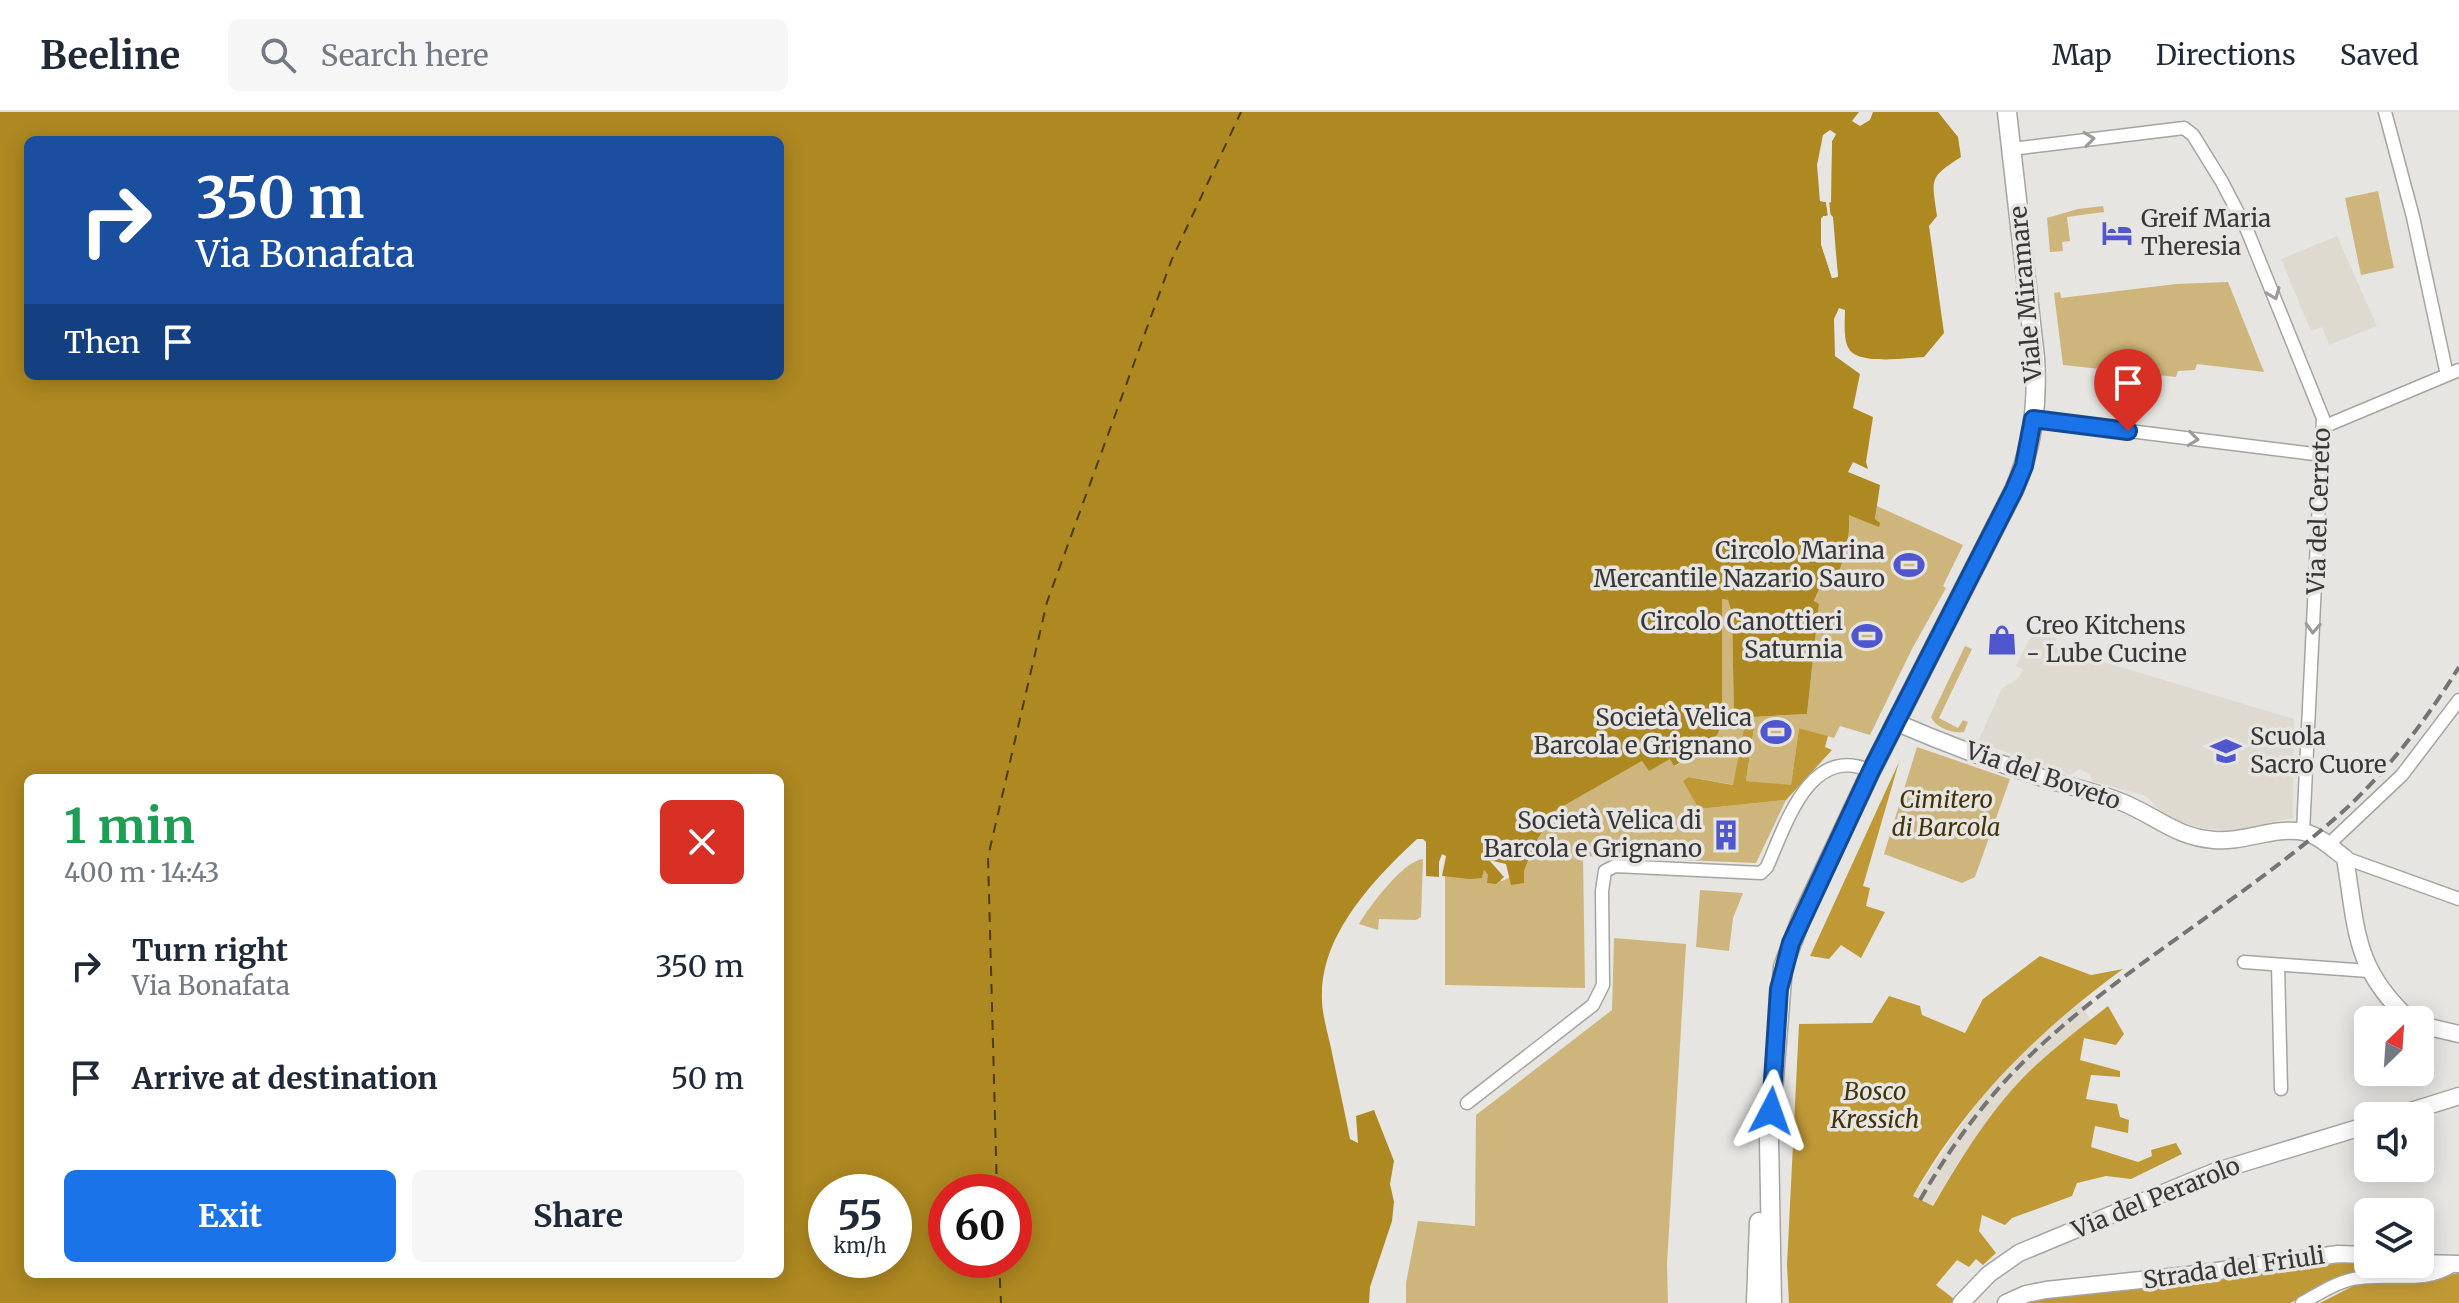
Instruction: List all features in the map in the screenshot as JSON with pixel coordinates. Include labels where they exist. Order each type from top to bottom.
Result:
[{"type":"main road","name":"Viale Miramare","points":[[1756,1303],[1759,1218],[1769,1140],[1783,967],[1801,919],[1871,771],[2024,466],[2037,383],[2007,112]]},
{"type":"main road","name":"Viale Miramare","points":[[1769,1140],[1772,1303]]},
{"type":"street","points":[[2012,149],[2184,128],[2182,112]]},
{"type":"street","points":[[2323,427],[2453,373],[2385,112]]},
{"type":"street","name":"Via del Cerreto","points":[[2184,128],[2193,135],[2247,230],[2318,403],[2323,427],[2303,832]]},
{"type":"street","points":[[2033,419],[2322,455]]},
{"type":"street","points":[[2328,845],[2402,775],[2459,700]]},
{"type":"street","name":"Via del Boveto","points":[[1895,722],[2005,765],[2115,800],[2190,836],[2216,840],[2303,832]]},
{"type":"street","points":[[1467,1103],[1593,1005],[1599,997],[1603,985],[1602,891],[1605,871],[1615,866],[1761,873],[1767,867],[1800,798],[1817,777],[1838,765],[1849,763],[1871,771]]},
{"type":"street","points":[[2303,832],[2345,858],[2459,899]]},
{"type":"street","points":[[2345,858],[2358,943],[2369,971],[2398,1006]]},
{"type":"street","points":[[2244,962],[2369,971]]},
{"type":"street","points":[[2278,965],[2281,1089]]},
{"type":"street","points":[[2434,1028],[2459,1034]]},
{"type":"street","points":[[2434,1104],[2459,1096]]},
{"type":"street","name":"Via del Perarolo","points":[[1961,1303],[1989,1274],[2019,1253],[2214,1172],[2354,1129]]},
{"type":"street","name":"Strada del Friuli","points":[[2006,1303],[2046,1290],[2354,1255]]},
{"type":"street","points":[[2434,1263],[2456,1264]]},
{"type":"street","points":[[2302,1303],[2354,1278],[2419,1275],[2456,1264]]},
{"type":"shaded area","points":[[0,112],[1859,112],[1852,121],[1860,126],[1870,120],[1873,112],[1938,112],[1958,137],[1961,157],[1935,180],[1937,216],[1929,226],[1944,333],[1924,357],[1872,359],[1854,354],[1849,349],[1845,336],[1845,310],[1839,308],[1834,319],[1835,356],[1860,374],[1853,408],[1873,417],[1866,462],[1868,469],[1853,462],[1848,472],[1880,485],[1875,519],[1880,523],[1879,527],[1849,515],[1847,544],[1836,580],[1832,589],[1821,585],[1814,601],[1819,604],[1807,714],[1734,718],[1732,614],[1728,600],[1722,599],[1722,725],[1712,745],[1674,766],[1670,759],[1649,771],[1642,761],[1553,812],[1535,844],[1524,871],[1524,883],[1511,885],[1506,864],[1489,860],[1504,877],[1496,884],[1487,883],[1488,875],[1484,870],[1482,878],[1442,876],[1446,856],[1442,854],[1439,877],[1426,876],[1426,842],[1417,839],[1369,889],[1341,928],[1325,970],[1322,1000],[1350,1139],[1358,1143],[1356,1116],[1374,1110],[1394,1161],[1390,1184],[1394,1202],[1392,1221],[1370,1287],[1369,1303],[0,1303]],"holes":[[[1836,134],[1832,141],[1829,202],[1838,276],[1832,278],[1821,244],[1823,216],[1828,216],[1826,202],[1820,201],[1819,174],[1823,135]]]},
{"type":"shaded area","points":[[2337,236],[2377,326],[2329,345],[2322,327],[2311,331],[2281,259]]},
{"type":"shaded area","points":[[2033,632],[2056,638],[2054,647],[2294,719],[2293,818],[2233,830],[2206,829],[2182,822],[2161,811],[2146,796],[2092,781],[2090,774],[2079,769],[2070,775],[1978,742],[2002,688],[2018,679],[2023,669],[2016,666]]},
{"type":"shaded area","points":[[2080,1000],[2090,1020],[2035,1066],[1994,1112],[1932,1206],[1913,1196],[1981,1096],[2021,1053]]},
{"type":"green space","points":[[2378,191],[2394,268],[2361,275],[2345,198]]},
{"type":"green space","points":[[2103,206],[2104,212],[2067,217],[2070,241],[2062,242],[2063,251],[2050,252],[2047,218]]},
{"type":"green space","points":[[2228,282],[2264,372],[2197,364],[2195,370],[2178,371],[2176,377],[2063,365],[2054,293],[2060,292],[2061,298],[2176,284]]},
{"type":"green space","points":[[1877,506],[1963,545],[1943,586],[1946,588],[1870,735],[1840,726],[1834,738],[1799,728],[1791,786],[1746,781],[1754,729],[1734,785],[1690,777],[1699,809],[1786,800],[1756,863],[1583,856],[1585,988],[1445,985],[1445,876],[1482,878],[1484,870],[1502,881],[1524,871],[1553,812],[1642,761],[1671,759],[1675,766],[1712,745],[1722,725],[1722,599],[1728,600],[1732,614],[1734,718],[1807,714],[1819,604],[1814,602],[1821,585],[1832,588],[1840,571],[1847,543],[1849,515],[1875,519]]},
{"type":"green space","points":[[1965,646],[1972,649],[1939,718],[1958,728],[1963,720],[1968,722],[1964,732],[1955,732],[1941,727],[1931,717]]},
{"type":"green space","points":[[1744,728],[1754,728],[1746,781],[1791,785],[1799,728],[1828,736],[1825,747],[1832,750],[1786,800],[1699,809],[1683,781],[1689,777],[1733,785]]},
{"type":"green space","name":"Cimitero di Barcola","points":[[1917,747],[2010,779],[1975,877],[1962,883],[1884,854]]},
{"type":"green space","points":[[1899,762],[1863,886],[1870,888],[1866,906],[1885,912],[1861,958],[1841,945],[1829,959],[1810,956]]},
{"type":"green space","points":[[1423,859],[1421,917],[1416,920],[1379,919],[1378,930],[1359,924],[1378,896],[1397,876]]},
{"type":"green space","points":[[1700,890],[1743,893],[1733,918],[1729,951],[1696,947]]},
{"type":"green space","points":[[1614,938],[1686,944],[1667,1264],[1668,1303],[1406,1303],[1406,1283],[1418,1221],[1475,1226],[1476,1115],[1612,1010]]},
{"type":"green space","name":"Bosco Kressich","points":[[2040,956],[2091,975],[2123,969],[2062,1018],[2006,1071],[1956,1130],[1913,1196],[1933,1206],[1967,1150],[2020,1080],[2108,1006],[2124,1034],[2116,1045],[2084,1038],[2080,1060],[2120,1071],[2120,1077],[2091,1075],[2086,1099],[2117,1104],[2120,1117],[2129,1120],[2128,1133],[2095,1126],[2091,1147],[2138,1162],[2152,1156],[2151,1150],[2176,1143],[2182,1154],[2131,1179],[2106,1176],[2077,1183],[2072,1196],[2012,1218],[2005,1225],[1982,1215],[1979,1231],[1996,1253],[1983,1265],[1976,1259],[1969,1267],[1957,1260],[1936,1285],[1954,1299],[1952,1303],[1789,1303],[1787,1265],[1799,1024],[1872,1023],[1889,996],[1920,1006],[1922,1015],[1965,1033],[1983,999]]},
{"type":"green space","points":[[2354,1262],[2354,1274],[2290,1303],[2020,1303],[2036,1297],[2172,1286]]},
{"type":"green space","points":[[2459,1273],[2459,1303],[2320,1303],[2359,1283]]},
{"type":"pier","points":[[1830,130],[1836,134],[1832,141],[1829,203],[1838,277],[1832,278],[1821,244],[1821,218],[1828,215],[1826,202],[1820,201],[1817,165],[1823,135]]},
{"type":"ferry route","points":[[997,1174],[988,857],[1047,602],[1172,259],[1241,112]]},
{"type":"ferry route","points":[[1000,1278],[1001,1303]]},
{"type":"railway","points":[[1920,1200],[1974,1119],[2021,1064],[2114,984],[2274,868],[2350,805],[2409,739],[2459,667]]},
{"type":"place","name":"Greif Maria Theresia","points":[[2117,233]]},
{"type":"place","name":"Circolo Marina Mercantile Nazario Sauro","points":[[1909,565]]},
{"type":"place","name":"Circolo Canottieri Saturnia","points":[[1867,636]]},
{"type":"place","name":"Creo Kitchens - Lube Cucine","points":[[2002,640]]},
{"type":"place","name":"Società Velica Barcola e Grignano","points":[[1776,732]]},
{"type":"place","name":"Scuola Sacro Cuore","points":[[2226,751]]},
{"type":"place","name":"Società Velica di Barcola e Grignano","points":[[1726,835]]},
{"type":"route","points":[[1771,1111],[1779,989],[1791,943],[1871,771],[2014,490],[2024,466],[2033,419],[2128,431]]}]
